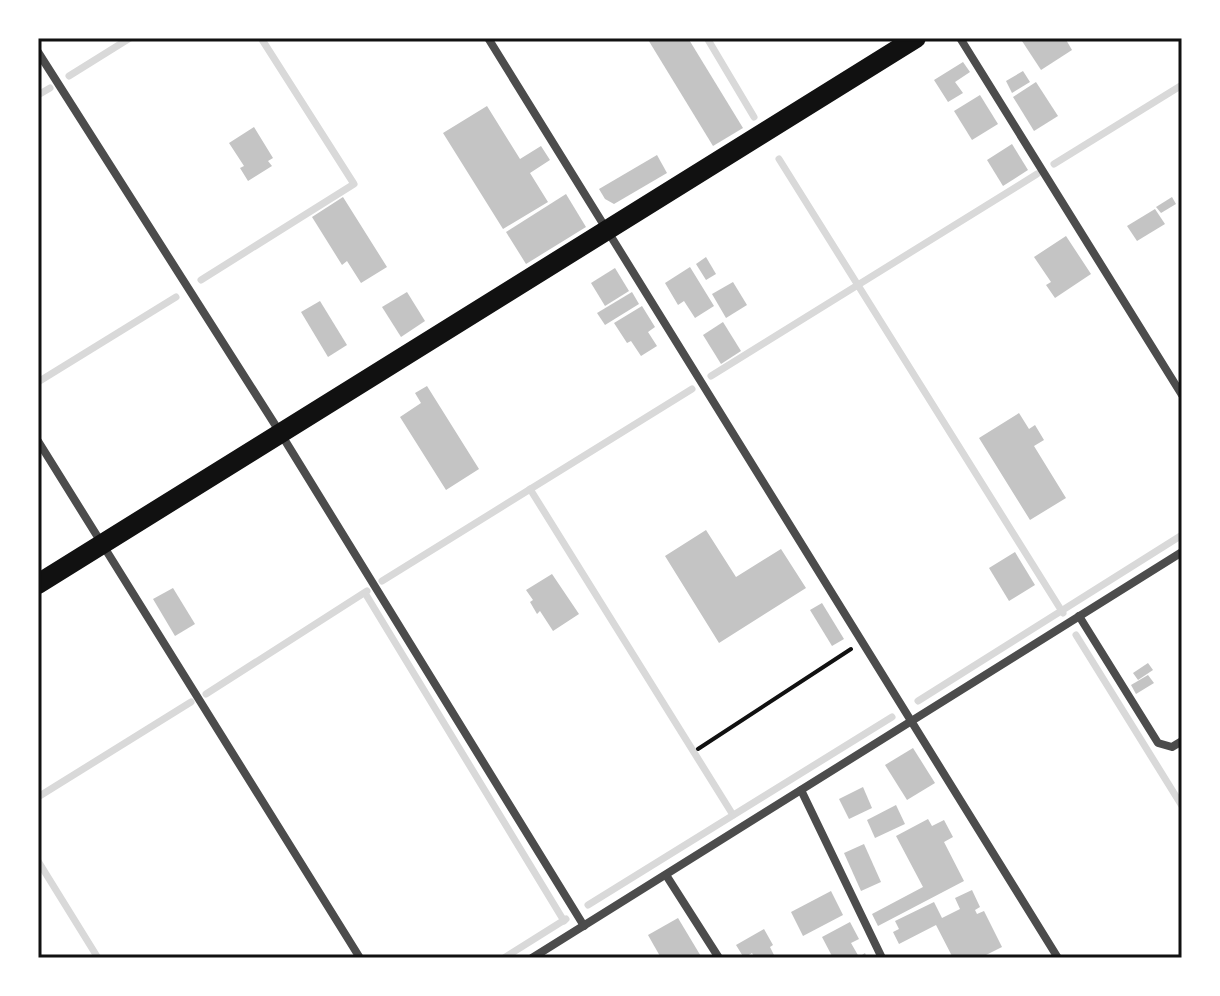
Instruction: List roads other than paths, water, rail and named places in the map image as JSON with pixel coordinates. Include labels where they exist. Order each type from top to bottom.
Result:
[{"type":"main road","points":[[38,584],[916,38]]},
{"type":"street","points":[[488,38],[1058,958]]},
{"type":"street","points":[[960,38],[1182,395]]},
{"type":"street","points":[[38,52],[281,434],[584,926]]},
{"type":"street","points":[[38,441],[360,958]]},
{"type":"street","points":[[532,958],[1182,552]]},
{"type":"street","points":[[1079,616],[1158,743],[1172,747],[1182,741]]},
{"type":"street","points":[[801,790],[882,958]]},
{"type":"street","points":[[666,875],[719,958]]},
{"type":"waterway","points":[[69,76],[130,38]]},
{"type":"waterway","points":[[201,280],[354,184],[261,38]]},
{"type":"waterway","points":[[707,38],[754,117]]},
{"type":"waterway","points":[[1054,164],[1182,85]]},
{"type":"waterway","points":[[38,95],[50,88]]},
{"type":"waterway","points":[[779,159],[1063,613]]},
{"type":"waterway","points":[[711,376],[1037,174]]},
{"type":"waterway","points":[[38,382],[176,297]]},
{"type":"waterway","points":[[382,581],[692,389]]},
{"type":"waterway","points":[[530,489],[733,815]]},
{"type":"waterway","points":[[918,701],[1182,535]]},
{"type":"waterway","points":[[206,694],[367,591]]},
{"type":"waterway","points":[[365,593],[564,921]]},
{"type":"waterway","points":[[1076,635],[1182,806]]},
{"type":"waterway","points":[[38,797],[191,702]]},
{"type":"waterway","points":[[588,905],[892,717]]},
{"type":"waterway","points":[[38,861],[98,958]]},
{"type":"waterway","points":[[504,958],[566,919]]}]
